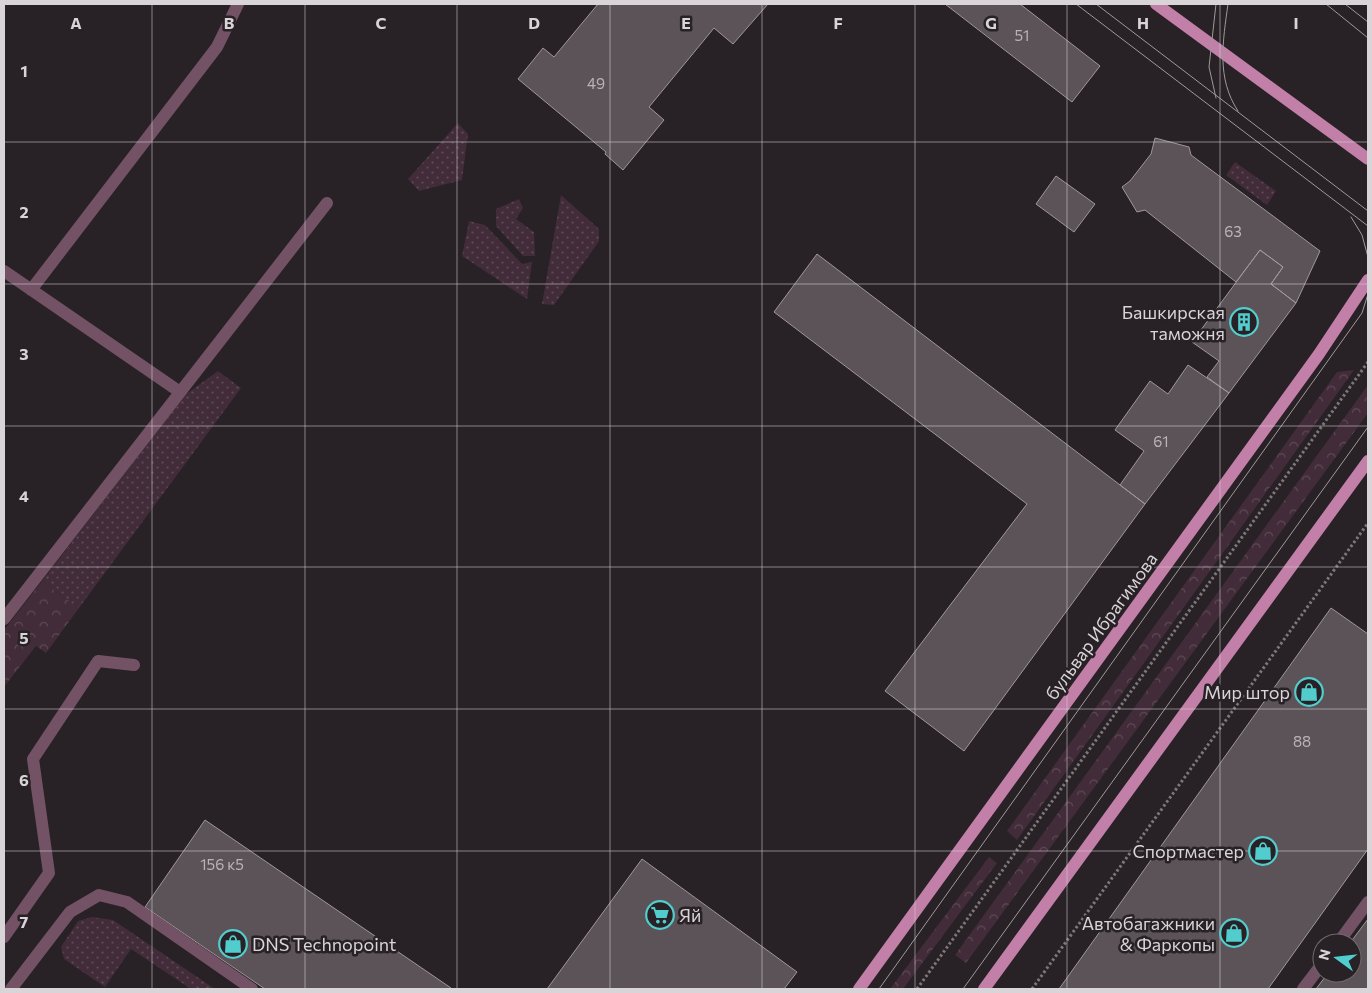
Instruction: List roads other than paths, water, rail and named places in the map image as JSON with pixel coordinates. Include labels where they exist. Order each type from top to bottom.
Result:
[{"type":"main road","points":[[1156,4],[1368,159]]},
{"type":"main road","name":"бульвар Ибрагимова","points":[[859,989],[1308,370],[1368,280]]},
{"type":"main road","points":[[984,989],[1368,461]]},
{"type":"lane","points":[[31,290],[217,46],[238,4]]},
{"type":"lane","points":[[4,619],[327,203]]},
{"type":"lane","points":[[4,271],[180,392]]},
{"type":"lane","points":[[4,938],[49,873],[33,759],[98,661],[134,665]]},
{"type":"lane","points":[[11,989],[70,912],[99,895],[127,902],[252,989]]},
{"type":"lane","points":[[1345,933],[1368,902]]},
{"type":"lane","points":[[1303,989],[1312,977]]},
{"type":"tram line","points":[[1076,4],[1368,226]]},
{"type":"tram line","points":[[1096,4],[1368,211]]},
{"type":"tram line","points":[[1216,4],[1209,67],[1216,98]]},
{"type":"tram line","points":[[1228,4],[1223,45],[1224,72],[1226,86],[1238,111]]},
{"type":"tram line","points":[[1326,4],[1368,38]]},
{"type":"tram line","points":[[1345,4],[1368,22]]},
{"type":"tram line","points":[[1351,217],[1362,235],[1368,257]]},
{"type":"tram line","points":[[879,989],[1362,313],[1368,294]]},
{"type":"tram line","points":[[963,989],[1368,427]]},
{"type":"place","name":"Башкирская таможня","points":[[1244,322]]},
{"type":"place","name":"Мир штор","points":[[1309,692]]},
{"type":"place","name":"Спортмастер","points":[[1263,851]]},
{"type":"place","name":"Яй","points":[[660,915]]},
{"type":"place","name":"Автобагажники & Фаркопы","points":[[1234,933]]},
{"type":"place","name":"DNS Technopoint","points":[[233,944]]}]
